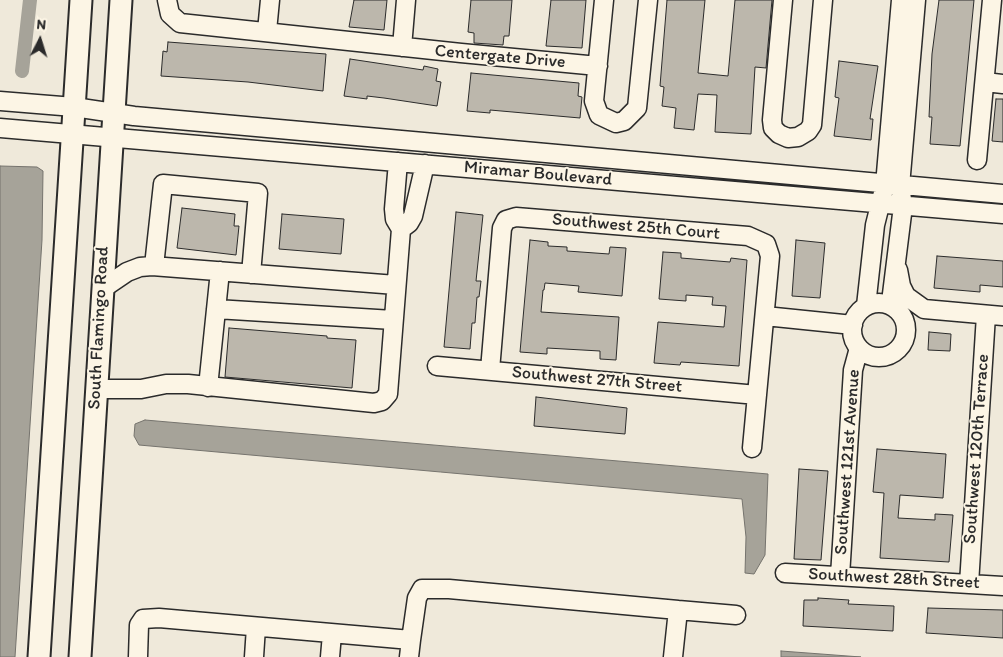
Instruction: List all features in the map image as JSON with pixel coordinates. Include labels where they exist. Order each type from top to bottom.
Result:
[{"type":"main road","points":[[40,657],[81,0]]},
{"type":"main road","name":"South Flamingo Road","points":[[80,657],[112,114],[121,0]]},
{"type":"street","name":"Centergate Drive","points":[[167,0],[170,14],[180,23],[598,66]]},
{"type":"street","points":[[267,31],[270,0]]},
{"type":"street","points":[[402,47],[406,0]]},
{"type":"street","points":[[604,0],[594,101],[599,115],[616,123],[624,121],[638,108],[648,0]]},
{"type":"street","points":[[783,0],[772,120],[773,128],[779,134],[788,138],[808,131],[812,124],[824,0]]},
{"type":"street","points":[[901,0],[905,41]]},
{"type":"street","points":[[866,306],[875,225],[880,203],[892,185],[905,41],[916,0]]},
{"type":"street","points":[[977,160],[985,82],[996,44],[992,0]]},
{"type":"street","points":[[985,82],[1003,84]]},
{"type":"street","name":"Miramar Boulevard","points":[[0,101],[74,107],[112,114],[1003,194]]},
{"type":"street","name":"Miramar Boulevard","points":[[0,128],[72,135],[111,136],[1003,214]]},
{"type":"street","points":[[401,230],[409,223],[413,216],[420,164],[418,142]]},
{"type":"street","points":[[96,388],[141,389],[176,384],[374,403],[382,401],[388,394],[401,230],[395,219],[394,209],[398,162]]},
{"type":"street","points":[[154,266],[163,184],[258,193],[251,274]]},
{"type":"street","points":[[892,185],[903,206],[898,263],[892,294],[898,312],[906,335],[898,350],[882,357],[866,353],[859,348],[854,341],[852,325],[860,310],[866,306],[884,303],[898,312],[924,310],[995,315]]},
{"type":"street","name":"Southwest 25th Court","points":[[490,370],[502,228],[506,220],[516,217],[748,236],[766,244],[770,256],[765,316]]},
{"type":"street","points":[[898,263],[901,286],[906,296],[924,310]]},
{"type":"street","points":[[102,289],[127,272],[140,267],[154,266],[396,285]]},
{"type":"street","points":[[208,387],[220,271]]},
{"type":"street","points":[[216,309],[393,320]]},
{"type":"street","name":"Southwest 120th Terrace","points":[[969,584],[995,315]]},
{"type":"street","points":[[752,448],[765,316],[852,325]]},
{"type":"street","name":"Southwest 121st Avenue","points":[[840,576],[853,370],[859,348]]},
{"type":"street","name":"Southwest 27th Street","points":[[437,366],[757,395]]},
{"type":"street","name":"Southwest 28th Street","points":[[784,573],[1003,586]]},
{"type":"street","points":[[138,657],[139,625],[143,619],[159,618],[332,634],[410,649],[417,598],[422,589],[449,589],[736,615]]},
{"type":"street","points":[[673,657],[678,610]]},
{"type":"street","points":[[254,657],[256,627]]},
{"type":"street","points":[[330,657],[332,634]]},
{"type":"shaded area","points":[[0,166],[37,167],[43,171],[42,240],[15,657],[0,657]]},
{"type":"shaded area","points":[[145,420],[768,474],[765,555],[754,574],[745,573],[746,537],[742,499],[139,445],[134,436],[135,424]]},
{"type":"shaded area","points":[[781,651],[861,657],[781,657]]},
{"type":"building","points":[[354,0],[387,0],[384,30],[349,27]]},
{"type":"building","points":[[471,0],[512,0],[509,36],[504,36],[503,45],[474,43],[474,33],[468,32]]},
{"type":"building","points":[[551,0],[586,0],[582,48],[546,46]]},
{"type":"building","points":[[667,0],[705,0],[698,73],[728,76],[735,0],[772,0],[766,68],[755,67],[751,134],[715,132],[717,95],[698,94],[694,130],[674,128],[676,108],[662,106],[664,87],[660,86]]},
{"type":"building","points":[[939,0],[974,0],[960,146],[930,144],[932,117],[929,117],[932,54]]},
{"type":"building","points":[[168,42],[326,54],[323,91],[248,82],[161,76],[163,51],[167,52]]},
{"type":"building","points":[[350,59],[423,70],[424,66],[438,69],[436,81],[441,82],[437,106],[367,96],[367,99],[344,96]]},
{"type":"building","points":[[839,61],[878,66],[870,119],[873,119],[871,140],[834,136],[839,98],[835,97]]},
{"type":"building","points":[[471,73],[579,83],[578,96],[582,97],[580,118],[490,110],[490,113],[467,111]]},
{"type":"building","points":[[996,99],[1003,99],[1003,142],[992,141]]},
{"type":"building","points":[[182,208],[235,214],[234,226],[239,226],[236,255],[177,248]]},
{"type":"building","points":[[456,212],[483,215],[476,281],[481,281],[479,297],[477,297],[475,323],[472,323],[470,349],[444,347]]},
{"type":"building","points":[[282,214],[344,219],[341,254],[279,249]]},
{"type":"building","points":[[530,240],[548,242],[548,246],[567,247],[567,251],[609,254],[610,247],[626,248],[622,296],[578,292],[579,286],[545,283],[541,312],[619,317],[616,360],[600,359],[600,351],[547,348],[547,354],[520,352]]},
{"type":"building","points":[[796,240],[825,243],[820,298],[792,296]]},
{"type":"building","points":[[663,252],[681,253],[681,258],[730,262],[731,258],[747,260],[739,366],[681,362],[680,365],[654,363],[658,322],[724,327],[726,306],[712,305],[713,297],[686,295],[686,301],[659,299]]},
{"type":"building","points":[[937,256],[1003,261],[1003,287],[980,285],[980,292],[934,288]]},
{"type":"building","points":[[229,328],[356,340],[352,388],[225,377]]},
{"type":"building","points":[[929,332],[951,334],[950,351],[928,350]]},
{"type":"building","points":[[536,397],[627,408],[625,434],[534,426]]},
{"type":"building","points":[[877,449],[946,454],[943,498],[900,495],[898,518],[935,520],[935,514],[953,515],[949,562],[880,558],[884,493],[873,492]]},
{"type":"building","points":[[799,469],[828,471],[821,560],[794,559]]},
{"type":"building","points":[[818,598],[849,600],[848,604],[894,606],[893,631],[803,626],[804,600],[818,600]]},
{"type":"building","points":[[928,608],[1003,610],[1003,638],[926,633]]},
{"type":"waterway","points":[[22,71],[30,0]]}]
